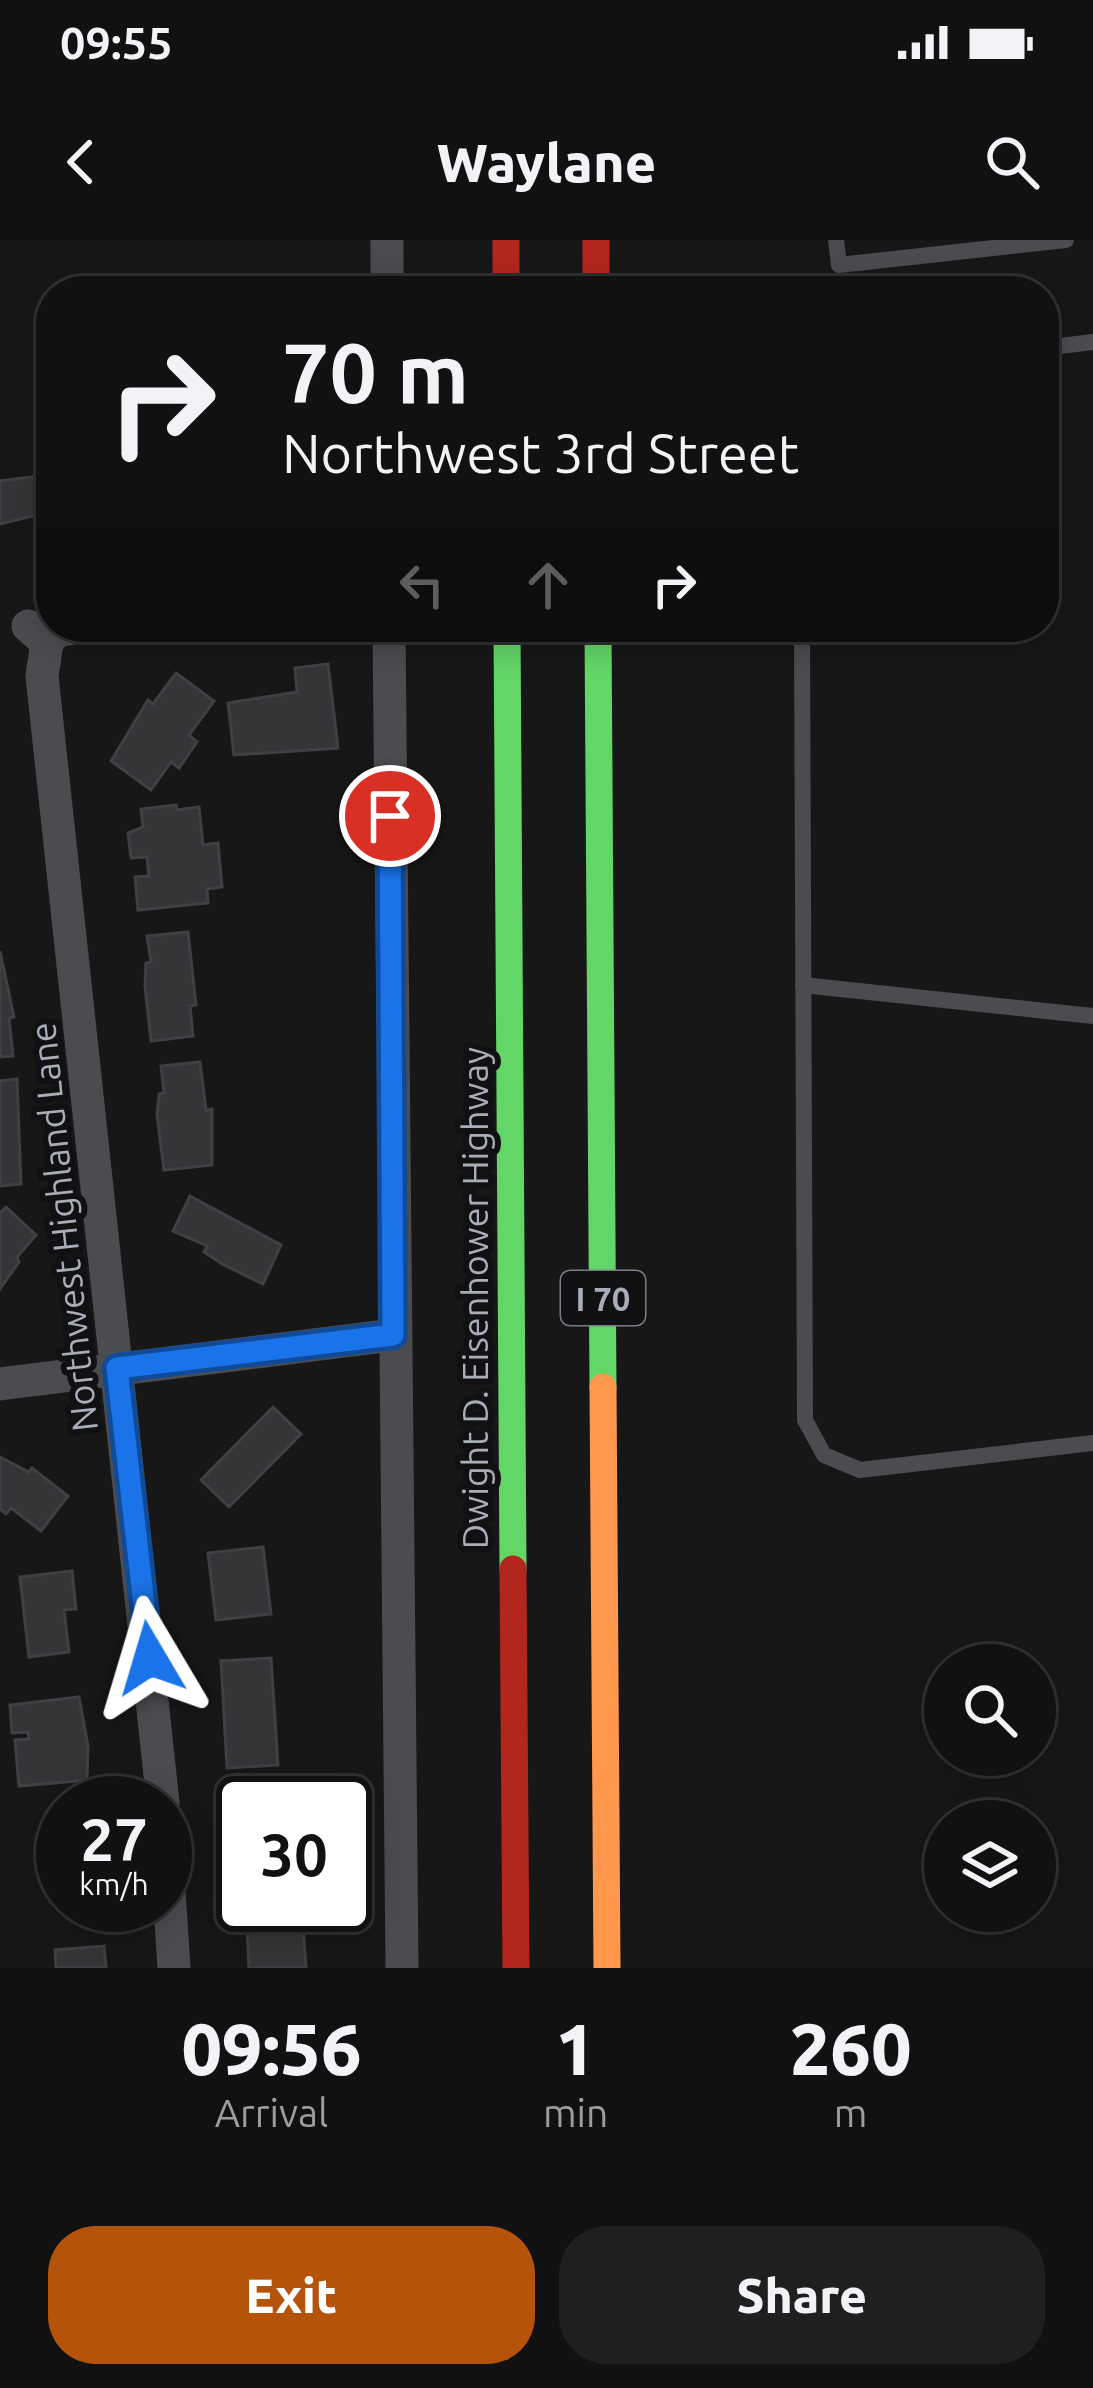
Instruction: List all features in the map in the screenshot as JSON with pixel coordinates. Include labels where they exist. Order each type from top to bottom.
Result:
[{"type":"highway","points":[[506,240],[506,276]]},
{"type":"highway","points":[[596,240],[596,276]]},
{"type":"highway","name":"Dwight D. Eisenhower Highway","points":[[507,642],[516,1968]]},
{"type":"highway","name":"I 70","points":[[598,642],[607,1968]]},
{"type":"street","points":[[387,240],[387,276]]},
{"type":"street","name":"Northwest Highland Lane","points":[[38,642],[161,1776]]},
{"type":"street","points":[[389,642],[402,1968]]},
{"type":"street","points":[[0,1384],[393,1335]]},
{"type":"street","points":[[172,1932],[174,1968]]},
{"type":"lane","points":[[836,240],[839,265],[1066,240]]},
{"type":"lane","points":[[1059,346],[1093,342]]},
{"type":"lane","points":[[802,642],[805,1420],[824,1455],[860,1470],[1093,1443]]},
{"type":"lane","points":[[803,985],[1093,1016]]},
{"type":"building","points":[[36,476],[36,515],[0,524],[0,481]]},
{"type":"building","points":[[328,664],[338,748],[234,755],[228,703],[297,692],[295,668]]},
{"type":"building","points":[[176,673],[214,701],[189,735],[197,742],[179,768],[171,762],[151,790],[111,761],[148,700],[153,704]]},
{"type":"building","points":[[176,805],[177,810],[199,807],[203,845],[218,843],[222,887],[207,889],[208,903],[138,910],[135,877],[149,876],[147,857],[131,858],[128,833],[143,827],[141,809]]},
{"type":"building","points":[[188,932],[196,1005],[190,1006],[193,1036],[151,1041],[145,987],[146,963],[151,962],[147,936]]},
{"type":"building","points":[[0,951],[14,1017],[9,1018],[13,1056],[0,1057]]},
{"type":"building","points":[[200,1062],[206,1110],[212,1109],[212,1165],[164,1170],[157,1115],[159,1094],[164,1093],[161,1066]]},
{"type":"building","points":[[17,1079],[21,1184],[0,1186],[0,1081]]},
{"type":"building","points":[[190,1196],[281,1245],[263,1284],[204,1252],[207,1246],[173,1231]]},
{"type":"building","points":[[6,1207],[36,1235],[17,1257],[19,1262],[0,1289],[0,1213]]},
{"type":"building","points":[[273,1407],[301,1434],[229,1507],[201,1480]]},
{"type":"building","points":[[0,1457],[29,1472],[32,1468],[68,1496],[41,1531],[11,1508],[6,1514],[0,1509]]},
{"type":"building","points":[[263,1547],[271,1614],[216,1620],[208,1553]]},
{"type":"building","points":[[72,1571],[76,1609],[64,1610],[69,1652],[29,1657],[20,1577]]},
{"type":"building","points":[[271,1658],[278,1765],[227,1768],[221,1661]]},
{"type":"building","points":[[79,1697],[88,1746],[87,1776],[36,1776],[36,1784],[19,1786],[15,1740],[29,1739],[28,1732],[12,1733],[10,1705]]},
{"type":"building","points":[[247,1932],[303,1932],[306,1968],[249,1968]]},
{"type":"building","points":[[104,1946],[106,1968],[56,1968],[55,1950]]},
{"type":"traffic: fast","points":[[507,642],[513,1569]]},
{"type":"traffic: fast","points":[[598,642],[603,1387]]},
{"type":"traffic: slow","points":[[603,1387],[607,1968]]},
{"type":"traffic: jam","points":[[506,240],[506,276]]},
{"type":"traffic: jam","points":[[596,240],[596,276]]},
{"type":"traffic: jam","points":[[513,1569],[516,1968]]},
{"type":"route","points":[[150,1658],[117,1368],[393,1335],[390,816]]}]
